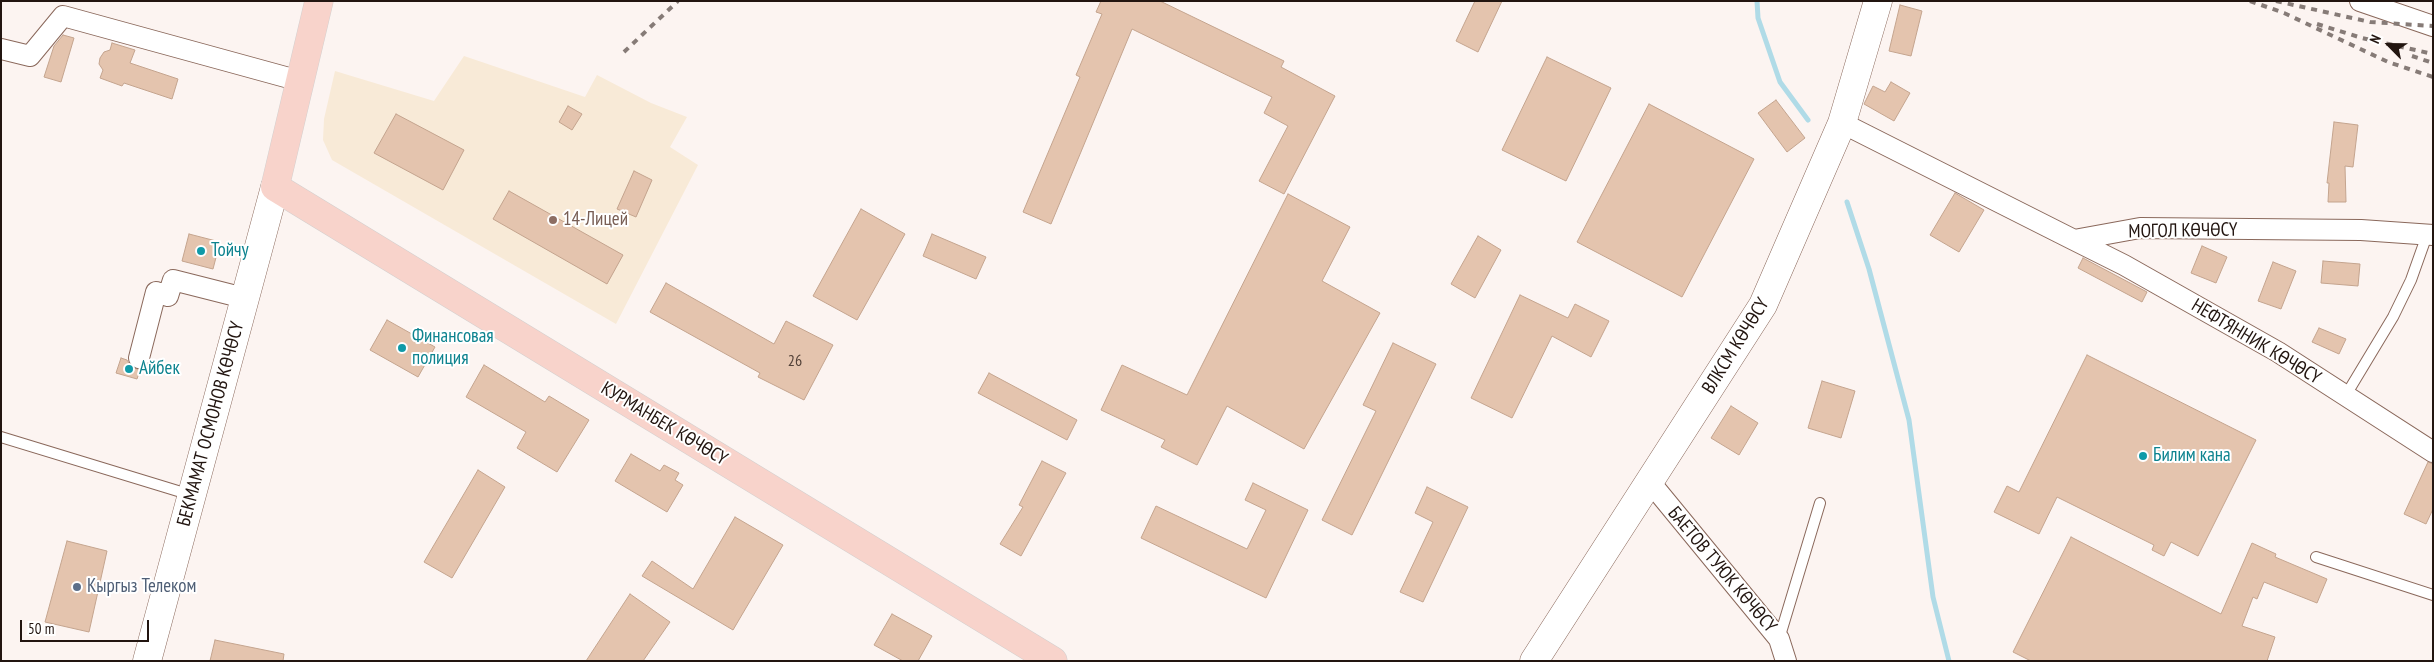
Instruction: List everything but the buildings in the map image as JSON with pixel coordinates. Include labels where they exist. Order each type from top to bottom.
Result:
[{"type":"main road","points":[[275,187],[319,1]]},
{"type":"main road","name":"КУРМАНБЕК КӨЧӨСҮ","points":[[275,187],[1042,658]]},
{"type":"street","name":"ВЛКСМ КӨЧӨСҮ","points":[[1534,661],[1763,305],[1842,122],[1878,1]]},
{"type":"street","points":[[2360,1],[2433,26]]},
{"type":"street","points":[[1,49],[30,56],[63,16],[300,81]]},
{"type":"street","points":[[1842,122],[2074,240]]},
{"type":"street","name":"БЕКМАМАТ ОСМОНОВ КӨЧӨСҮ","points":[[148,661],[275,187]]},
{"type":"street","name":"МОГОЛ КӨЧӨСҮ","points":[[2074,240],[2140,228],[2361,230],[2430,235]]},
{"type":"street","name":"НЕФТЯННИК КӨЧӨСҮ","points":[[2074,240],[2124,265],[2278,352],[2433,452]]},
{"type":"street","points":[[138,358],[156,292],[168,296],[173,280],[244,298]]},
{"type":"street","name":"БАЕТОВ ТУЮК КӨЧӨСҮ","points":[[1650,482],[1779,639],[1786,661]]},
{"type":"lane","points":[[2346,395],[2394,317],[2412,280],[2430,235]]},
{"type":"lane","points":[[1,437],[192,495]]},
{"type":"lane","points":[[1779,639],[1820,504]]},
{"type":"lane","points":[[2316,557],[2433,595]]},
{"type":"shaded area","name":"14-Лицей","points":[[464,56],[585,97],[597,75],[651,103],[687,117],[670,147],[698,165],[616,324],[332,160],[323,140],[324,119],[335,71],[434,101]]},
{"type":"waterway","points":[[1757,1],[1758,18],[1780,82],[1808,120]]},
{"type":"waterway","points":[[1847,202],[1869,269],[1909,420],[1933,597],[1949,661]]},
{"type":"railway","points":[[624,52],[678,1]]},
{"type":"railway","points":[[2250,1],[2284,13],[2388,62],[2433,77]]},
{"type":"railway","points":[[2276,1],[2370,22],[2433,26]]},
{"type":"railway","points":[[2317,24],[2362,38],[2433,54]]},
{"type":"railway","points":[[2412,56],[2433,63]]},
{"type":"place","name":"14-Лицей","points":[[553,220]]},
{"type":"place","name":"Тойчу","points":[[201,251]]},
{"type":"place","name":"Финансовая полиция","points":[[402,348]]},
{"type":"place","name":"Айбек","points":[[129,369]]},
{"type":"place","name":"Билим кана","points":[[2143,456]]},
{"type":"place","name":"Кыргыз Телеком","points":[[77,587]]}]
